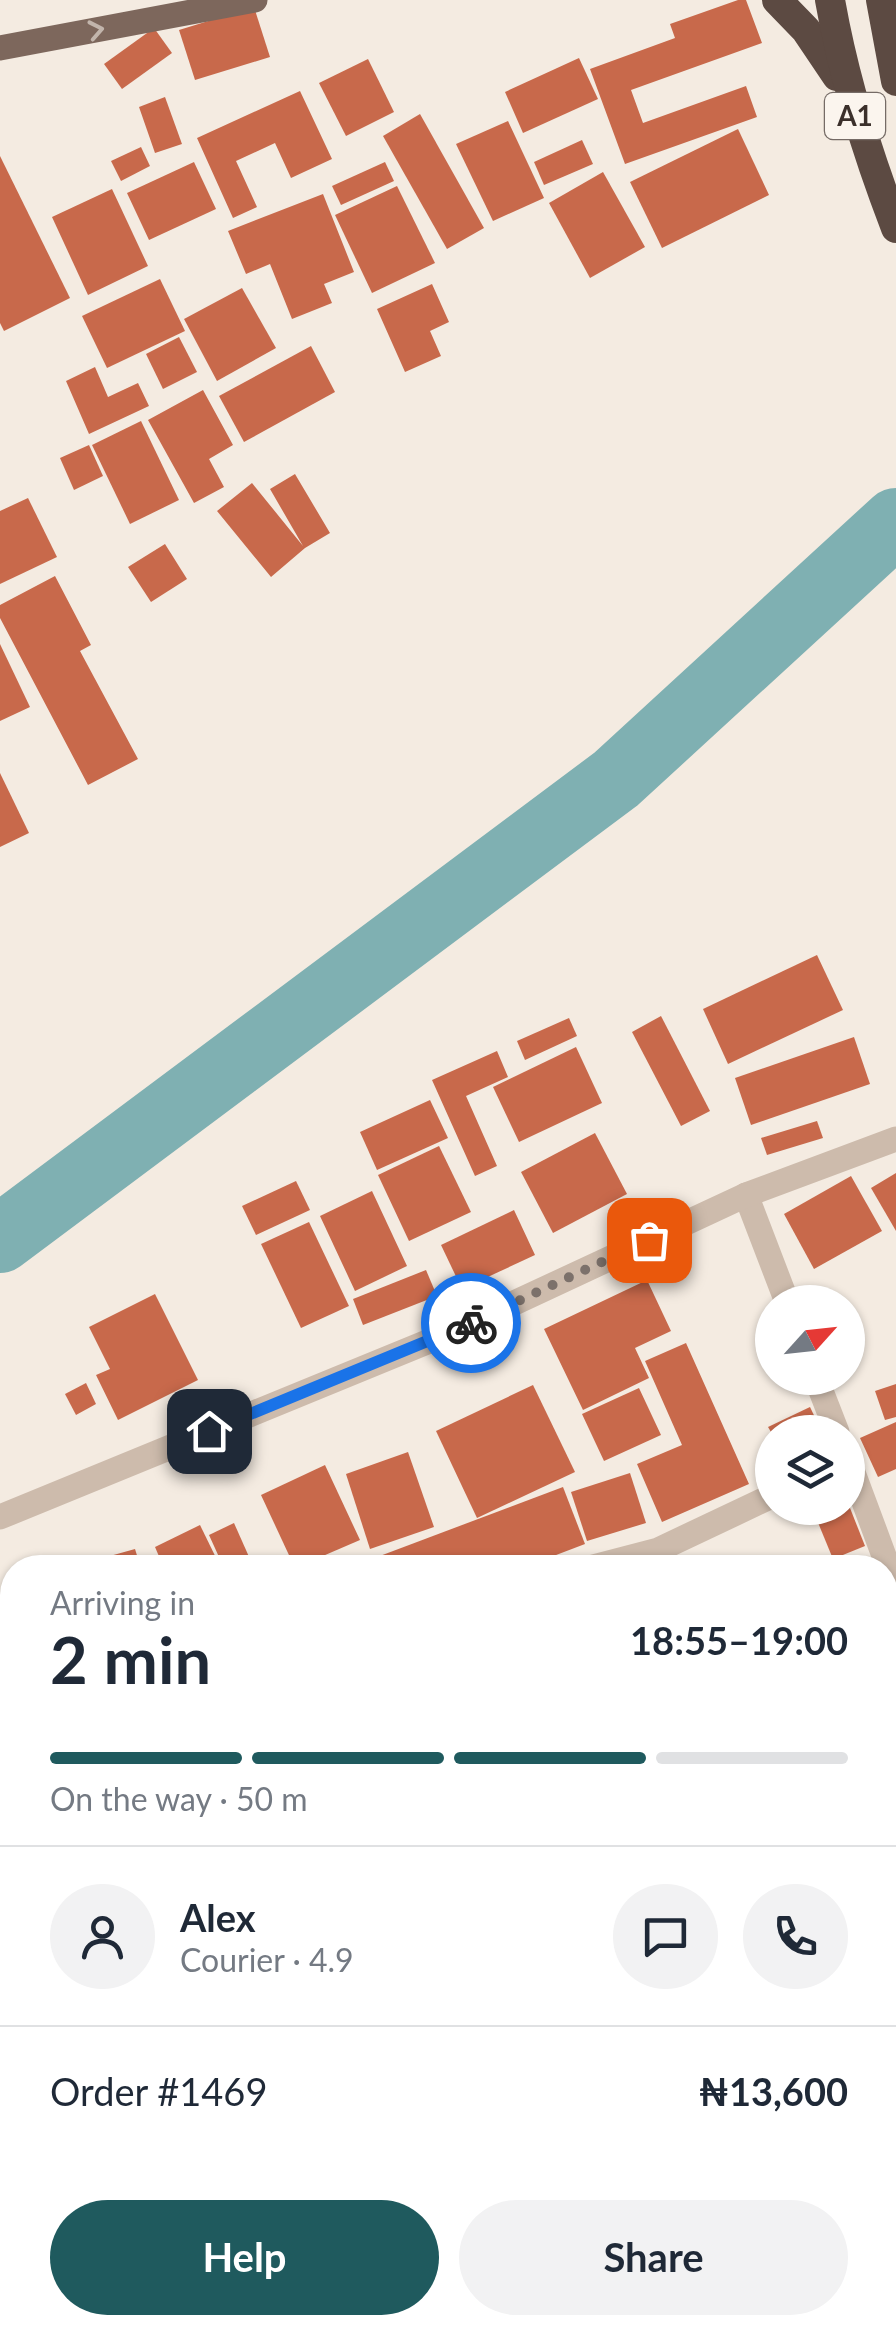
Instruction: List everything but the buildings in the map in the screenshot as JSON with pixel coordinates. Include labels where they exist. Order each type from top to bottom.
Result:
[{"type":"highway","points":[[777,0],[806,30],[852,102]]},
{"type":"highway","name":"A1","points":[[830,0],[841,66],[861,138],[896,228]]},
{"type":"highway","name":"A1","points":[[880,0],[896,80]]},
{"type":"main road","points":[[0,48],[255,0]]},
{"type":"street","points":[[0,1517],[454,1331],[746,1195],[896,1138]]},
{"type":"street","points":[[746,1195],[780,1285]]},
{"type":"street","points":[[639,1555],[658,1550],[755,1504]]},
{"type":"street","points":[[865,1505],[884,1555]]},
{"type":"waterway","points":[[0,1239],[616,779],[896,522]]},
{"type":"way so far","points":[[471,1323],[649,1240]]},
{"type":"route","points":[[209,1431],[471,1323]]}]
